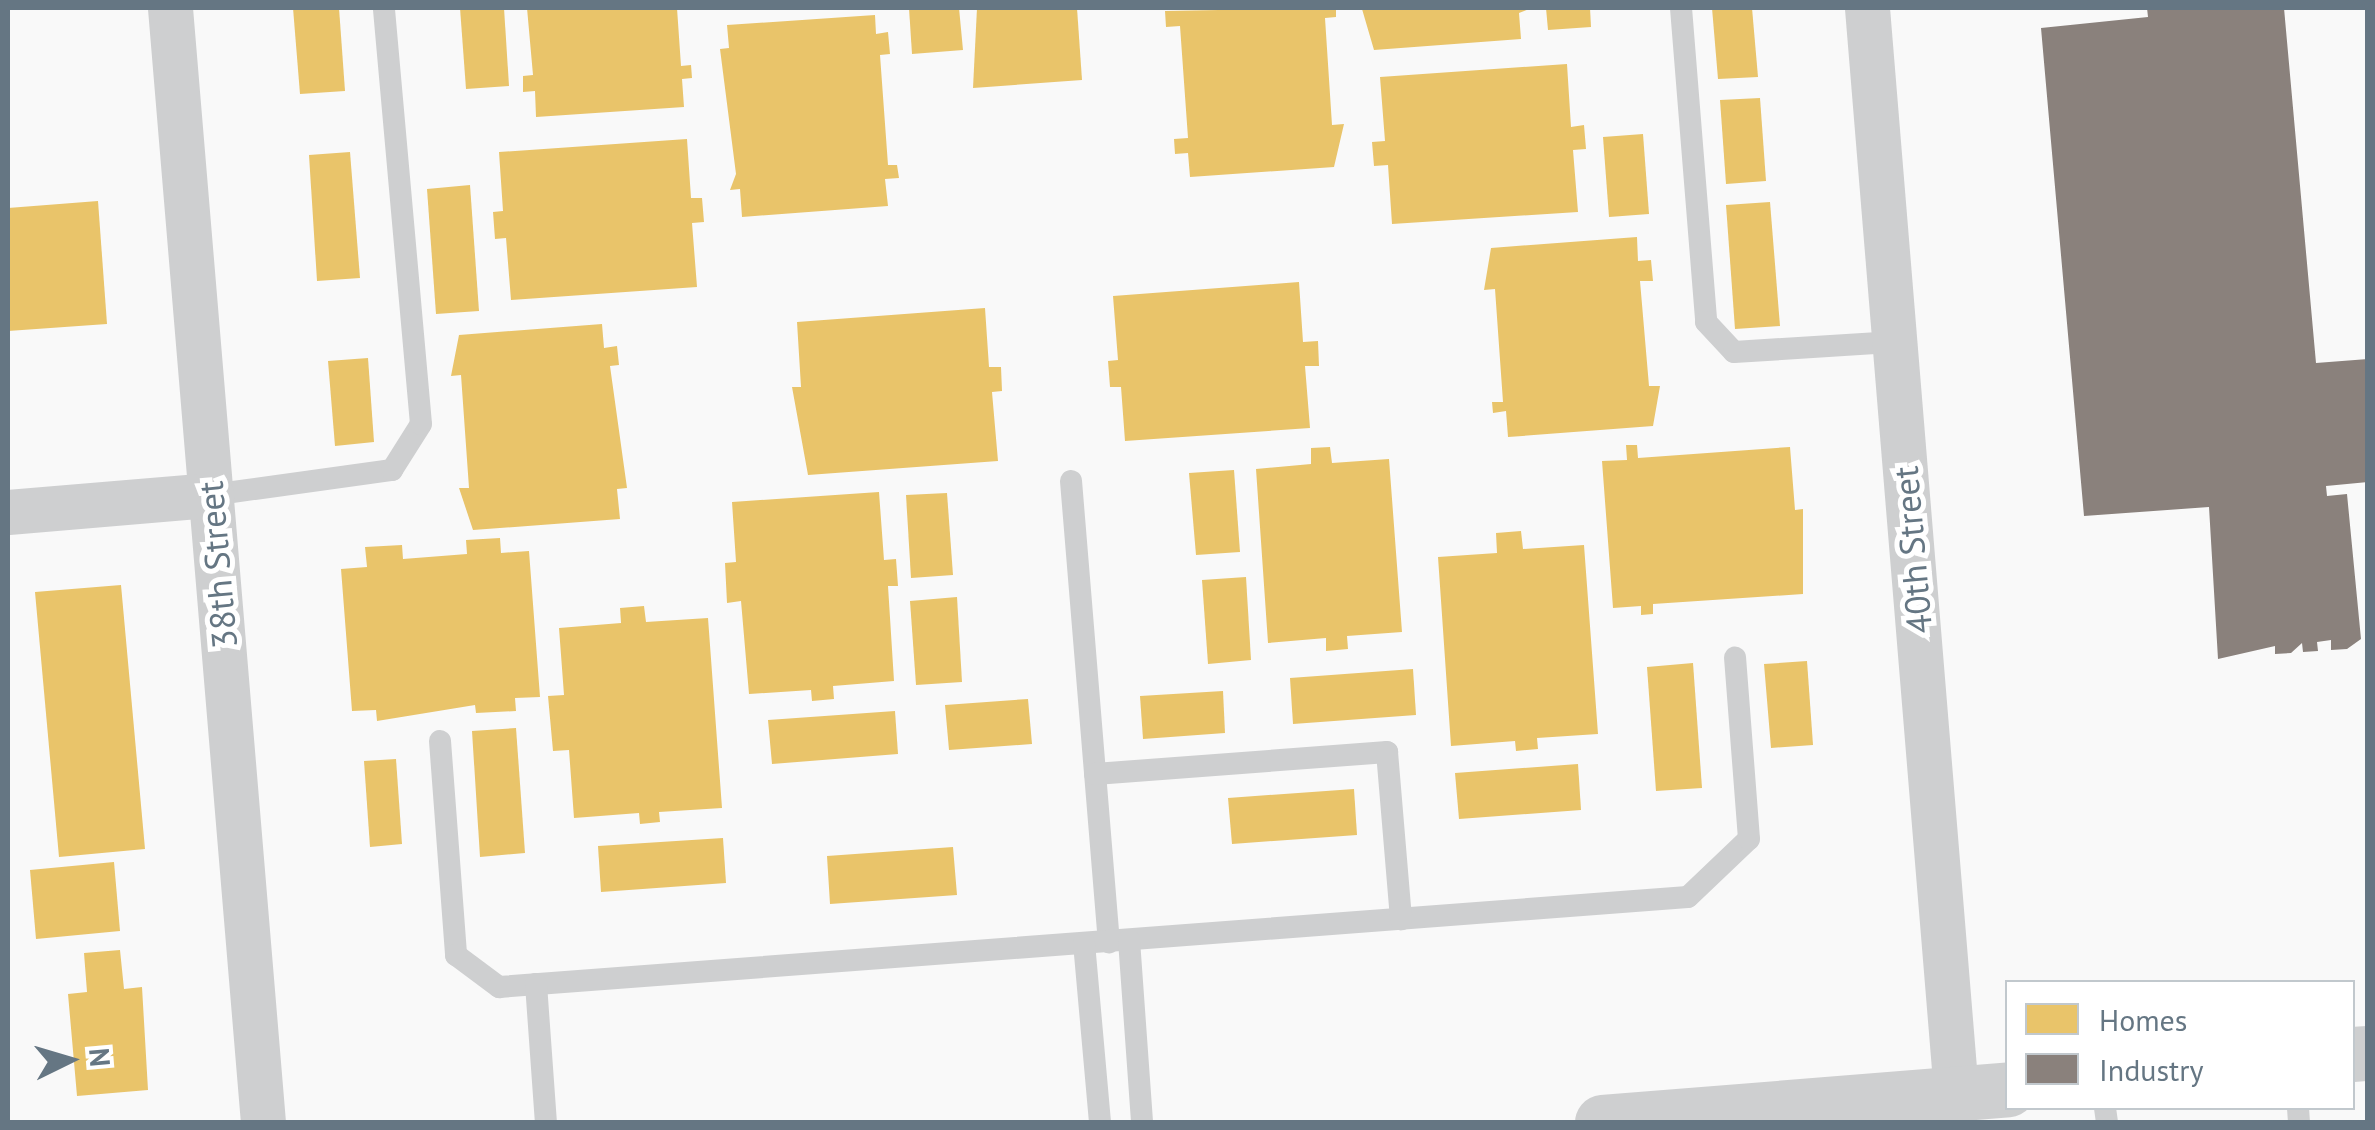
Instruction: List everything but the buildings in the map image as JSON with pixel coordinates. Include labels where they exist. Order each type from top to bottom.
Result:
[{"type":"street","name":"38th Street","points":[[170,8],[263,1122]]},
{"type":"street","name":"40th Street","points":[[1867,8],[1894,342],[1982,1091]]},
{"type":"street","points":[[8,512],[211,496]]},
{"type":"street","points":[[1602,1122],[1783,1115],[1982,1091]]},
{"type":"lane","points":[[211,496],[392,470],[421,424],[384,8]]},
{"type":"lane","points":[[1681,8],[1706,322],[1734,352],[1894,342]]},
{"type":"lane","points":[[1071,481],[1095,774],[1142,1122]]},
{"type":"lane","points":[[440,741],[456,956],[498,987],[1688,897],[1749,839],[1735,658]]},
{"type":"lane","points":[[1095,774],[1387,752],[1401,919]]},
{"type":"lane","points":[[1084,943],[1100,1122]]},
{"type":"lane","points":[[536,984],[546,1122]]}]
